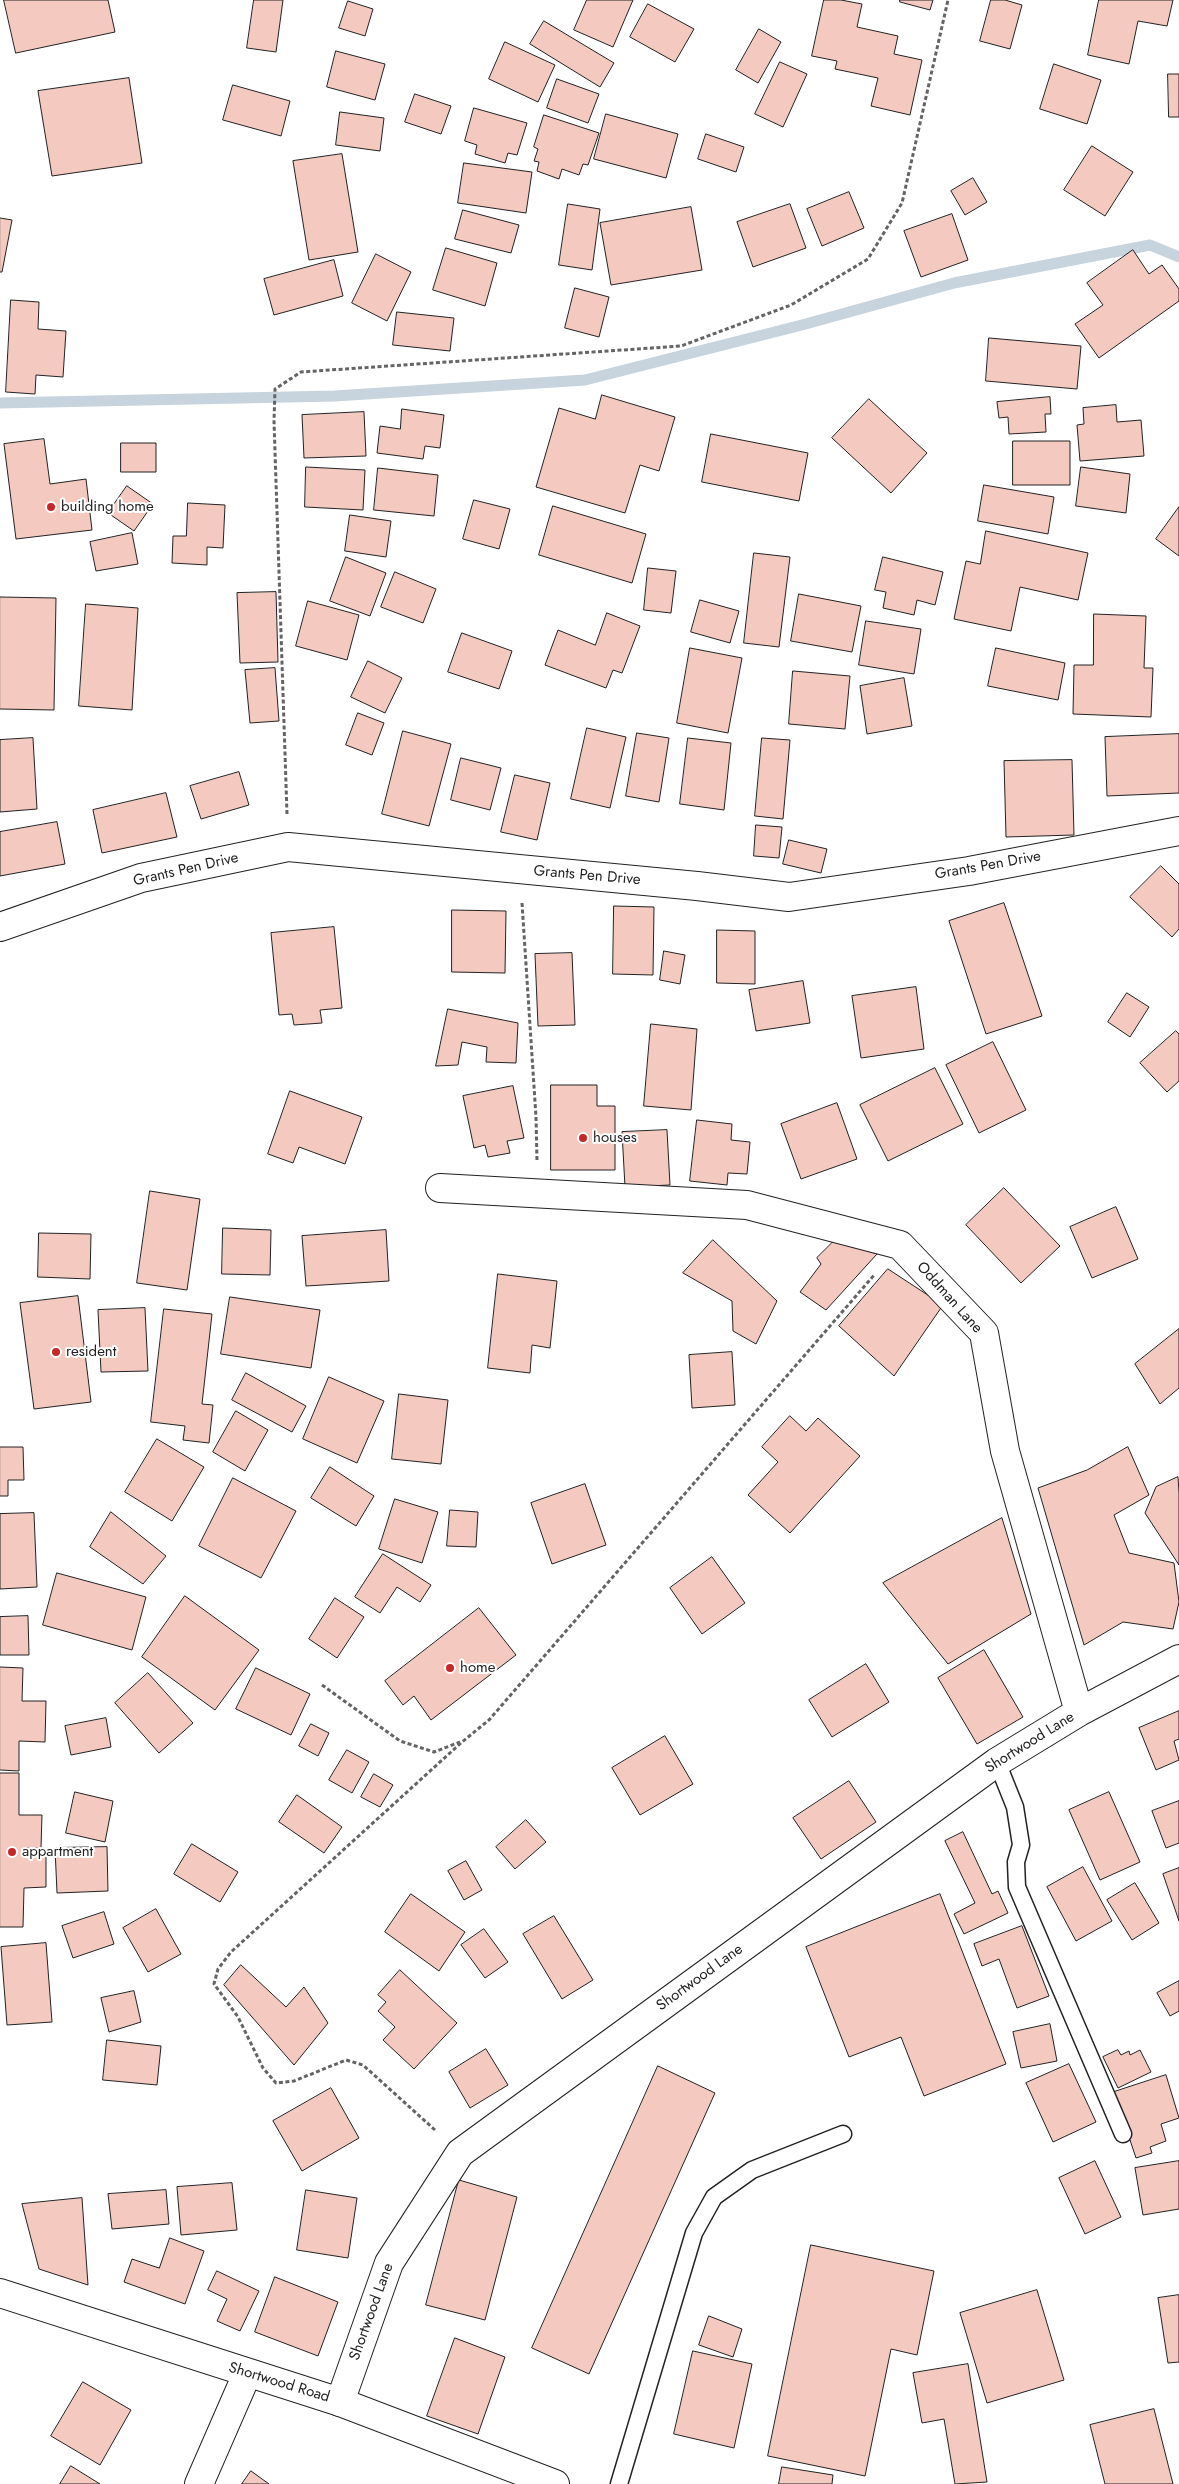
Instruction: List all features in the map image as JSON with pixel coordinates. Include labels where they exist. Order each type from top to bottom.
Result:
[{"type":"street","name":"Grants Pen Drive","points":[[0,927],[141,878],[288,847],[697,886],[789,897],[968,871],[1179,831]]},
{"type":"street","points":[[440,1188],[538,1195],[747,1205],[900,1245]]},
{"type":"street","name":"Oddman Lane","points":[[900,1245],[984,1333],[1005,1451],[1079,1712]]},
{"type":"street","name":"Shortwood Lane","points":[[340,2402],[389,2263],[460,2153],[997,1762],[1079,1712],[1179,1659]]},
{"type":"street","name":"Shortwood Road","points":[[0,2292],[247,2374],[340,2402],[555,2484]]},
{"type":"street","points":[[199,2484],[247,2374]]},
{"type":"lane","points":[[997,1762],[1015,1806],[1017,1816],[1021,1845],[1016,1862],[1017,1887],[1123,2134]]},
{"type":"lane","points":[[619,2484],[694,2233],[714,2197],[752,2170],[843,2134]]},
{"type":"path","points":[[288,847],[274,421],[275,388],[301,372],[681,346],[791,305],[868,260],[902,202],[948,0]]},
{"type":"path","points":[[520,870],[536,1117],[538,1195]]},
{"type":"path","points":[[460,2153],[363,2065],[346,2060],[294,2081],[276,2083],[263,2068],[238,2018],[214,1984],[218,1969],[231,1952],[462,1742],[489,1720],[900,1245]]},
{"type":"path","points":[[322,1685],[400,1741],[434,1752],[462,1742]]},
{"type":"building","points":[[4,0],[108,0],[115,32],[16,53]]},
{"type":"building","points":[[254,0],[283,0],[276,52],[247,48]]},
{"type":"building","points":[[587,0],[633,0],[613,47],[574,30]]},
{"type":"building","points":[[824,0],[841,0],[862,4],[857,27],[898,36],[894,54],[922,60],[910,115],[871,106],[878,78],[835,69],[837,61],[812,56]]},
{"type":"building","points":[[900,0],[933,0],[930,10],[900,2]]},
{"type":"building","points":[[991,0],[1005,0],[1022,5],[1010,49],[980,41]]},
{"type":"building","points":[[1099,0],[1173,0],[1167,26],[1138,21],[1129,64],[1088,55]]},
{"type":"building","points":[[348,1],[373,9],[365,36],[339,28]]},
{"type":"building","points":[[648,4],[694,29],[675,62],[630,37]]},
{"type":"building","points":[[544,21],[614,63],[600,87],[530,44]]},
{"type":"building","points":[[759,29],[781,42],[758,83],[736,70]]},
{"type":"building","points":[[505,42],[555,65],[538,102],[489,79]]},
{"type":"building","points":[[336,51],[385,64],[375,100],[327,87]]},
{"type":"building","points":[[780,62],[807,74],[783,127],[755,114]]},
{"type":"building","points":[[1054,64],[1101,80],[1087,124],[1040,109]]},
{"type":"building","points":[[1168,74],[1179,74],[1179,117],[1169,117]]},
{"type":"building","points":[[129,78],[142,163],[52,176],[38,91]]},
{"type":"building","points":[[557,79],[599,94],[588,123],[547,108]]},
{"type":"building","points":[[233,85],[290,101],[281,136],[223,120]]},
{"type":"building","points":[[415,94],[451,106],[441,134],[405,122]]},
{"type":"building","points":[[474,108],[527,123],[517,155],[508,153],[505,163],[475,154],[477,145],[465,141]]},
{"type":"building","points":[[340,112],[384,118],[380,151],[336,145]]},
{"type":"building","points":[[606,114],[678,134],[666,178],[594,159]]},
{"type":"building","points":[[544,115],[599,133],[588,165],[583,164],[579,175],[562,169],[559,179],[537,171],[539,162],[534,161],[538,149],[534,147]]},
{"type":"building","points":[[706,134],[744,147],[736,172],[698,159]]},
{"type":"building","points":[[1092,146],[1133,172],[1105,216],[1064,190]]},
{"type":"building","points":[[342,154],[358,252],[309,260],[293,161]]},
{"type":"building","points":[[464,163],[532,172],[526,213],[458,203]]},
{"type":"building","points":[[973,178],[987,202],[965,215],[951,191]]},
{"type":"building","points":[[849,192],[864,228],[822,246],[807,209]]},
{"type":"building","points":[[568,204],[600,209],[592,270],[559,265]]},
{"type":"building","points":[[790,204],[806,248],[753,267],[737,222]]},
{"type":"building","points":[[691,207],[702,270],[611,285],[600,223]]},
{"type":"building","points":[[463,210],[519,225],[511,253],[455,239]]},
{"type":"building","points":[[952,214],[968,260],[921,277],[904,231]]},
{"type":"building","points":[[0,218],[12,220],[2,272],[0,272]]},
{"type":"building","points":[[446,248],[497,263],[485,306],[433,290]]},
{"type":"building","points":[[1133,250],[1149,274],[1162,265],[1179,289],[1179,301],[1099,358],[1075,324],[1103,305],[1087,283]]},
{"type":"building","points":[[376,254],[411,272],[387,321],[352,303]]},
{"type":"building","points":[[334,260],[343,296],[274,315],[264,279]]},
{"type":"building","points":[[575,288],[609,297],[599,337],[565,328]]},
{"type":"building","points":[[11,300],[39,302],[38,329],[66,331],[63,377],[36,375],[35,394],[6,392]]},
{"type":"building","points":[[397,312],[454,318],[450,351],[393,345]]},
{"type":"building","points":[[989,338],[1081,346],[1077,389],[986,381]]},
{"type":"building","points":[[602,395],[675,417],[659,471],[640,465],[625,513],[536,487],[559,408],[595,419]]},
{"type":"building","points":[[1050,397],[1051,414],[1045,414],[1046,432],[1009,434],[1008,417],[999,418],[997,402]]},
{"type":"building","points":[[869,399],[927,453],[891,493],[832,438]]},
{"type":"building","points":[[1116,405],[1117,422],[1141,420],[1144,456],[1080,461],[1077,425],[1084,424],[1083,408]]},
{"type":"building","points":[[402,409],[444,415],[440,448],[425,446],[423,459],[377,453],[380,426],[400,429]]},
{"type":"building","points":[[364,412],[366,456],[304,458],[302,415]]},
{"type":"building","points":[[711,434],[808,453],[799,501],[702,482]]},
{"type":"building","name":"building home","points":[[44,439],[50,484],[86,479],[92,530],[16,539],[4,444]]},
{"type":"building","points":[[1013,441],[1070,441],[1070,485],[1013,485]]},
{"type":"building","points":[[121,443],[156,443],[156,472],[121,472]]},
{"type":"building","points":[[306,467],[365,470],[363,510],[305,507]]},
{"type":"building","points":[[1081,467],[1130,474],[1126,513],[1076,506]]},
{"type":"building","points":[[378,468],[438,475],[434,516],[374,510]]},
{"type":"building","points":[[984,485],[1054,497],[1048,534],[978,521]]},
{"type":"building","points":[[127,486],[153,504],[134,531],[108,513]]},
{"type":"building","points":[[474,500],[510,509],[499,549],[463,539]]},
{"type":"building","points":[[188,503],[225,505],[223,548],[207,547],[207,565],[172,563],[173,536],[186,536]]},
{"type":"building","points":[[553,506],[646,534],[632,583],[539,555]]},
{"type":"building","points":[[1179,507],[1179,556],[1156,539]]},
{"type":"building","points":[[350,515],[391,521],[386,557],[345,551]]},
{"type":"building","points":[[986,531],[1088,553],[1078,600],[1020,587],[1011,631],[954,619],[966,561],[980,564]]},
{"type":"building","points":[[132,533],[138,564],[96,571],[90,542]]},
{"type":"building","points":[[754,553],[790,557],[779,647],[744,643]]},
{"type":"building","points":[[346,557],[386,573],[370,616],[330,601]]},
{"type":"building","points":[[883,557],[943,572],[935,605],[917,600],[914,615],[883,608],[886,592],[875,590]]},
{"type":"building","points":[[648,568],[676,571],[671,613],[644,610]]},
{"type":"building","points":[[395,572],[436,589],[423,623],[381,607]]},
{"type":"building","points":[[276,592],[278,662],[240,663],[237,593]]},
{"type":"building","points":[[799,594],[861,606],[852,652],[791,641]]},
{"type":"building","points":[[0,597],[56,598],[54,710],[0,709]]},
{"type":"building","points":[[700,600],[739,611],[730,643],[691,632]]},
{"type":"building","points":[[308,601],[359,615],[347,660],[296,646]]},
{"type":"building","points":[[86,604],[138,608],[132,710],[79,706]]},
{"type":"building","points":[[607,613],[640,626],[622,673],[613,670],[606,688],[545,665],[558,630],[595,645]]},
{"type":"building","points":[[1094,614],[1146,616],[1144,668],[1153,668],[1151,717],[1073,714],[1074,665],[1093,665]]},
{"type":"building","points":[[866,621],[921,629],[914,674],[859,665]]},
{"type":"building","points":[[462,633],[512,651],[499,689],[448,672]]},
{"type":"building","points":[[690,648],[742,658],[728,733],[677,723]]},
{"type":"building","points":[[996,648],[1065,663],[1058,700],[988,686]]},
{"type":"building","points":[[368,661],[402,678],[385,713],[351,697]]},
{"type":"building","points":[[275,668],[279,721],[250,723],[245,670]]},
{"type":"building","points":[[793,671],[850,676],[845,729],[789,724]]},
{"type":"building","points":[[904,678],[912,726],[867,734],[860,686]]},
{"type":"building","points":[[358,713],[384,723],[372,755],[346,745]]},
{"type":"building","points":[[587,728],[626,737],[610,808],[571,799]]},
{"type":"building","points":[[403,731],[451,744],[429,826],[382,814]]},
{"type":"building","points":[[637,733],[669,738],[659,802],[626,796]]},
{"type":"building","points":[[1179,734],[1179,793],[1107,796],[1105,737]]},
{"type":"building","points":[[33,738],[37,809],[0,812],[0,740]]},
{"type":"building","points":[[688,738],[731,743],[724,810],[680,804]]},
{"type":"building","points":[[762,738],[790,740],[783,819],[755,816]]},
{"type":"building","points":[[461,758],[501,768],[490,810],[451,800]]},
{"type":"building","points":[[1072,760],[1074,835],[1006,837],[1004,761]]},
{"type":"building","points":[[239,772],[249,805],[201,819],[190,786]]},
{"type":"building","points":[[515,775],[550,783],[537,840],[501,832]]},
{"type":"building","points":[[166,793],[177,837],[102,853],[93,810]]},
{"type":"building","points":[[57,822],[65,864],[0,876],[0,832]]},
{"type":"building","points":[[756,825],[782,827],[779,858],[754,856]]},
{"type":"building","points":[[789,840],[827,849],[821,873],[783,864]]},
{"type":"building","points":[[1161,866],[1179,884],[1179,929],[1172,937],[1130,897]]},
{"type":"building","points":[[1004,903],[1042,1016],[986,1034],[949,921]]},
{"type":"building","points":[[614,906],[654,907],[653,975],[613,974]]},
{"type":"building","points":[[452,910],[506,911],[505,973],[452,972]]},
{"type":"building","points":[[334,927],[342,1008],[320,1010],[322,1023],[294,1025],[292,1014],[279,1015],[271,933]]},
{"type":"building","points":[[717,930],[755,931],[755,984],[717,983]]},
{"type":"building","points":[[664,951],[685,955],[680,984],[660,980]]},
{"type":"building","points":[[572,953],[575,1025],[538,1026],[535,954]]},
{"type":"building","points":[[803,981],[810,1023],[756,1031],[749,990]]},
{"type":"building","points":[[916,987],[924,1049],[861,1058],[852,996]]},
{"type":"building","points":[[1127,993],[1149,1007],[1130,1037],[1108,1022]]},
{"type":"building","points":[[448,1009],[518,1023],[516,1063],[486,1062],[487,1047],[462,1042],[458,1065],[436,1066]]},
{"type":"building","points":[[651,1024],[697,1029],[691,1110],[644,1106]]},
{"type":"building","points":[[1176,1031],[1179,1034],[1179,1081],[1167,1092],[1140,1063]]},
{"type":"building","points":[[993,1042],[1026,1110],[979,1133],[946,1065]]},
{"type":"building","points":[[935,1068],[963,1124],[888,1161],[860,1105]]},
{"type":"building","name":"houses","points":[[551,1085],[597,1085],[597,1106],[615,1106],[615,1170],[551,1170]]},
{"type":"building","points":[[513,1086],[524,1138],[507,1141],[510,1153],[488,1157],[485,1145],[474,1148],[463,1096]]},
{"type":"building","points":[[290,1091],[362,1117],[345,1164],[299,1147],[293,1163],[268,1154]]},
{"type":"building","points":[[837,1103],[857,1159],[801,1179],[781,1124]]},
{"type":"building","points":[[697,1120],[732,1124],[731,1140],[750,1142],[747,1174],[728,1173],[727,1185],[690,1181]]},
{"type":"building","points":[[667,1130],[670,1185],[625,1187],[622,1132]]},
{"type":"building","points":[[1004,1188],[1060,1246],[1021,1283],[966,1225]]},
{"type":"building","points":[[150,1191],[200,1199],[187,1290],[137,1283]]},
{"type":"building","points":[[1116,1207],[1138,1259],[1092,1278],[1070,1227]]},
{"type":"building","points":[[223,1228],[271,1230],[270,1275],[222,1274]]},
{"type":"building","points":[[386,1230],[389,1281],[306,1286],[302,1236]]},
{"type":"building","points":[[39,1233],[91,1234],[90,1279],[38,1277]]},
{"type":"building","points":[[836,1239],[877,1254],[826,1310],[800,1292],[821,1264],[817,1258]]},
{"type":"building","points":[[713,1240],[777,1301],[756,1344],[733,1331],[732,1301],[683,1273]]},
{"type":"building","points":[[888,1269],[943,1305],[894,1376],[839,1326]]},
{"type":"building","points":[[498,1274],[557,1281],[550,1348],[532,1345],[530,1373],[488,1368]]},
{"type":"building","name":"resident","points":[[78,1296],[91,1402],[34,1409],[20,1303]]},
{"type":"building","points":[[230,1297],[320,1310],[311,1368],[221,1354]]},
{"type":"building","points":[[145,1308],[148,1371],[101,1372],[98,1310]]},
{"type":"building","points":[[164,1309],[212,1314],[202,1404],[213,1405],[209,1443],[183,1440],[185,1426],[151,1422]]},
{"type":"building","points":[[1179,1329],[1179,1388],[1160,1404],[1135,1364]]},
{"type":"building","points":[[732,1352],[735,1405],[692,1408],[689,1355]]},
{"type":"building","points":[[246,1373],[306,1406],[292,1432],[232,1400]]},
{"type":"building","points":[[329,1377],[384,1401],[357,1463],[303,1439]]},
{"type":"building","points":[[399,1394],[448,1400],[441,1464],[392,1459]]},
{"type":"building","points":[[236,1411],[268,1430],[245,1471],[213,1452]]},
{"type":"building","points":[[790,1416],[806,1431],[818,1418],[860,1456],[790,1533],[748,1495],[778,1462],[762,1447]]},
{"type":"building","points":[[157,1439],[204,1467],[172,1521],[125,1492]]},
{"type":"building","points":[[0,1447],[23,1447],[24,1480],[8,1480],[8,1496],[0,1496]]},
{"type":"building","points":[[1128,1447],[1149,1495],[1114,1515],[1129,1553],[1174,1563],[1179,1602],[1173,1629],[1123,1622],[1084,1645],[1038,1488],[1087,1470]]},
{"type":"building","points":[[330,1467],[374,1496],[356,1526],[311,1498]]},
{"type":"building","points":[[1178,1477],[1179,1565],[1145,1513],[1156,1487]]},
{"type":"building","points":[[233,1478],[296,1511],[261,1578],[199,1546]]},
{"type":"building","points":[[585,1484],[606,1545],[552,1564],[531,1503]]},
{"type":"building","points":[[395,1499],[438,1512],[422,1563],[379,1549]]},
{"type":"building","points":[[450,1510],[478,1512],[476,1547],[447,1546]]},
{"type":"building","points":[[111,1512],[166,1556],[143,1584],[90,1547]]},
{"type":"building","points":[[34,1513],[37,1587],[0,1589],[0,1514]]},
{"type":"building","points":[[1002,1518],[1031,1614],[948,1664],[883,1583]]},
{"type":"building","points":[[383,1554],[431,1585],[420,1602],[397,1587],[380,1613],[355,1597]]},
{"type":"building","points":[[712,1557],[745,1603],[702,1634],[670,1588]]},
{"type":"building","points":[[57,1573],[146,1597],[132,1650],[43,1625]]},
{"type":"building","points":[[185,1596],[259,1650],[215,1710],[142,1657]]},
{"type":"building","points":[[335,1598],[364,1617],[337,1658],[309,1639]]},
{"type":"building","name":"home","points":[[479,1608],[516,1655],[431,1720],[414,1696],[403,1705],[385,1681]]},
{"type":"building","points":[[28,1616],[29,1655],[0,1655],[0,1617]]},
{"type":"building","points":[[984,1650],[1023,1717],[977,1744],[938,1678]]},
{"type":"building","points":[[866,1664],[889,1702],[832,1737],[809,1700]]},
{"type":"building","points":[[0,1667],[23,1668],[22,1701],[46,1701],[45,1742],[19,1741],[19,1771],[0,1770]]},
{"type":"building","points":[[256,1668],[310,1694],[291,1735],[236,1709]]},
{"type":"building","points":[[148,1673],[193,1723],[159,1753],[115,1703]]},
{"type":"building","points":[[1179,1711],[1179,1739],[1174,1741],[1179,1760],[1156,1770],[1139,1728]]},
{"type":"building","points":[[106,1718],[111,1747],[71,1755],[65,1726]]},
{"type":"building","points":[[311,1724],[329,1733],[318,1756],[299,1746]]},
{"type":"building","points":[[665,1736],[693,1784],[640,1815],[612,1768]]},
{"type":"building","points":[[347,1750],[369,1762],[352,1793],[329,1780]]},
{"type":"building","name":"appartment","points":[[0,1773],[19,1773],[19,1815],[42,1815],[41,1848],[25,1848],[24,1856],[46,1856],[46,1887],[24,1888],[23,1927],[0,1927]]},
{"type":"building","points":[[374,1774],[393,1785],[380,1807],[361,1797]]},
{"type":"building","points":[[849,1781],[876,1822],[821,1859],[793,1818]]},
{"type":"building","points":[[75,1792],[113,1801],[105,1842],[66,1833]]},
{"type":"building","points":[[1109,1792],[1140,1862],[1100,1880],[1069,1810]]},
{"type":"building","points":[[297,1795],[342,1827],[324,1853],[279,1822]]},
{"type":"building","points":[[1179,1801],[1179,1843],[1166,1848],[1152,1811]]},
{"type":"building","points":[[526,1820],[546,1842],[515,1869],[496,1847]]},
{"type":"building","points":[[963,1832],[992,1894],[998,1891],[1008,1913],[964,1934],[954,1914],[975,1903],[945,1841]]},
{"type":"building","points":[[192,1844],[238,1872],[220,1902],[174,1874]]},
{"type":"building","points":[[107,1847],[108,1891],[57,1893],[55,1848]]},
{"type":"building","points":[[466,1861],[482,1890],[464,1900],[448,1871]]},
{"type":"building","points":[[1083,1867],[1112,1921],[1076,1941],[1047,1887]]},
{"type":"building","points":[[1179,1868],[1179,1921],[1163,1874]]},
{"type":"building","points":[[1135,1883],[1159,1923],[1132,1940],[1107,1900]]},
{"type":"building","points":[[411,1894],[465,1932],[439,1971],[385,1932]]},
{"type":"building","points":[[940,1894],[1006,2064],[924,2096],[901,2037],[849,2057],[806,1947]]},
{"type":"building","points":[[156,1909],[181,1954],[148,1972],[123,1928]]},
{"type":"building","points":[[104,1912],[114,1944],[73,1958],[62,1926]]},
{"type":"building","points":[[554,1916],[593,1980],[562,1999],[523,1934]]},
{"type":"building","points":[[1022,1926],[1049,1996],[1017,2008],[999,1959],[982,1966],[974,1944]]},
{"type":"building","points":[[484,1929],[508,1962],[485,1978],[461,1945]]},
{"type":"building","points":[[46,1943],[52,2022],[7,2025],[1,1947]]},
{"type":"building","points":[[241,1965],[286,2007],[304,1987],[328,2023],[294,2065],[224,1985]]},
{"type":"building","points":[[400,1970],[457,2023],[414,2069],[383,2040],[395,2027],[378,2011],[386,2002],[378,1995]]},
{"type":"building","points":[[1179,1981],[1179,2011],[1170,2016],[1157,1993]]},
{"type":"building","points":[[134,1991],[141,2022],[109,2032],[101,1998]]},
{"type":"building","points":[[1050,2024],[1057,2061],[1021,2068],[1013,2032]]},
{"type":"building","points":[[107,2040],[161,2046],[157,2085],[103,2080]]},
{"type":"building","points":[[486,2049],[508,2085],[470,2108],[449,2072]]},
{"type":"building","points":[[1118,2050],[1121,2055],[1129,2051],[1130,2055],[1140,2050],[1151,2072],[1118,2088],[1103,2057]]},
{"type":"building","points":[[1069,2064],[1096,2122],[1053,2142],[1026,2083]]},
{"type":"building","points":[[658,2066],[715,2093],[589,2374],[532,2348]]},
{"type":"building","points":[[1166,2075],[1179,2118],[1161,2124],[1166,2141],[1150,2147],[1152,2153],[1136,2158],[1114,2092]]},
{"type":"building","points":[[331,2088],[359,2138],[302,2171],[273,2121]]},
{"type":"building","points":[[1095,2161],[1121,2217],[1085,2234],[1059,2178]]},
{"type":"building","points":[[1179,2161],[1179,2209],[1143,2215],[1135,2168]]},
{"type":"building","points":[[459,2180],[517,2197],[485,2320],[426,2305]]},
{"type":"building","points":[[232,2183],[237,2230],[181,2235],[177,2187]]},
{"type":"building","points":[[166,2190],[169,2224],[112,2229],[108,2194]]},
{"type":"building","points":[[306,2190],[357,2198],[348,2258],[297,2250]]},
{"type":"building","points":[[82,2198],[88,2285],[39,2269],[22,2204]]},
{"type":"building","points":[[170,2238],[204,2251],[185,2304],[124,2282],[132,2259],[159,2268]]},
{"type":"building","points":[[811,2245],[934,2271],[917,2355],[891,2349],[865,2476],[768,2456]]},
{"type":"building","points":[[217,2271],[259,2291],[240,2331],[217,2321],[227,2299],[208,2290]]},
{"type":"building","points":[[275,2277],[338,2302],[318,2356],[255,2332]]},
{"type":"building","points":[[1037,2290],[1064,2380],[987,2403],[960,2313]]},
{"type":"building","points":[[1179,2295],[1179,2362],[1168,2363],[1158,2298]]},
{"type":"building","points":[[709,2316],[742,2329],[733,2357],[699,2345]]},
{"type":"building","points":[[455,2338],[505,2357],[478,2434],[427,2416]]},
{"type":"building","points":[[693,2351],[752,2364],[734,2448],[674,2434]]},
{"type":"building","points":[[968,2364],[987,2482],[955,2484],[944,2419],[922,2423],[913,2373]]},
{"type":"building","points":[[83,2382],[131,2410],[100,2465],[51,2436]]},
{"type":"building","points":[[1154,2409],[1173,2484],[1105,2484],[1090,2425]]},
{"type":"building","points":[[71,2466],[100,2484],[60,2484]]},
{"type":"building","points":[[782,2467],[833,2475],[832,2484],[779,2484]]},
{"type":"building","points":[[251,2471],[269,2484],[242,2484]]},
{"type":"waterway","points":[[0,403],[335,396],[585,380],[802,325],[954,283],[1150,245],[1179,257]]},
{"type":"place","name":"building home","points":[[51,507]]},
{"type":"place","name":"houses","points":[[583,1138]]},
{"type":"place","name":"resident","points":[[56,1352]]},
{"type":"place","name":"home","points":[[450,1668]]},
{"type":"place","name":"appartment","points":[[12,1852]]}]
